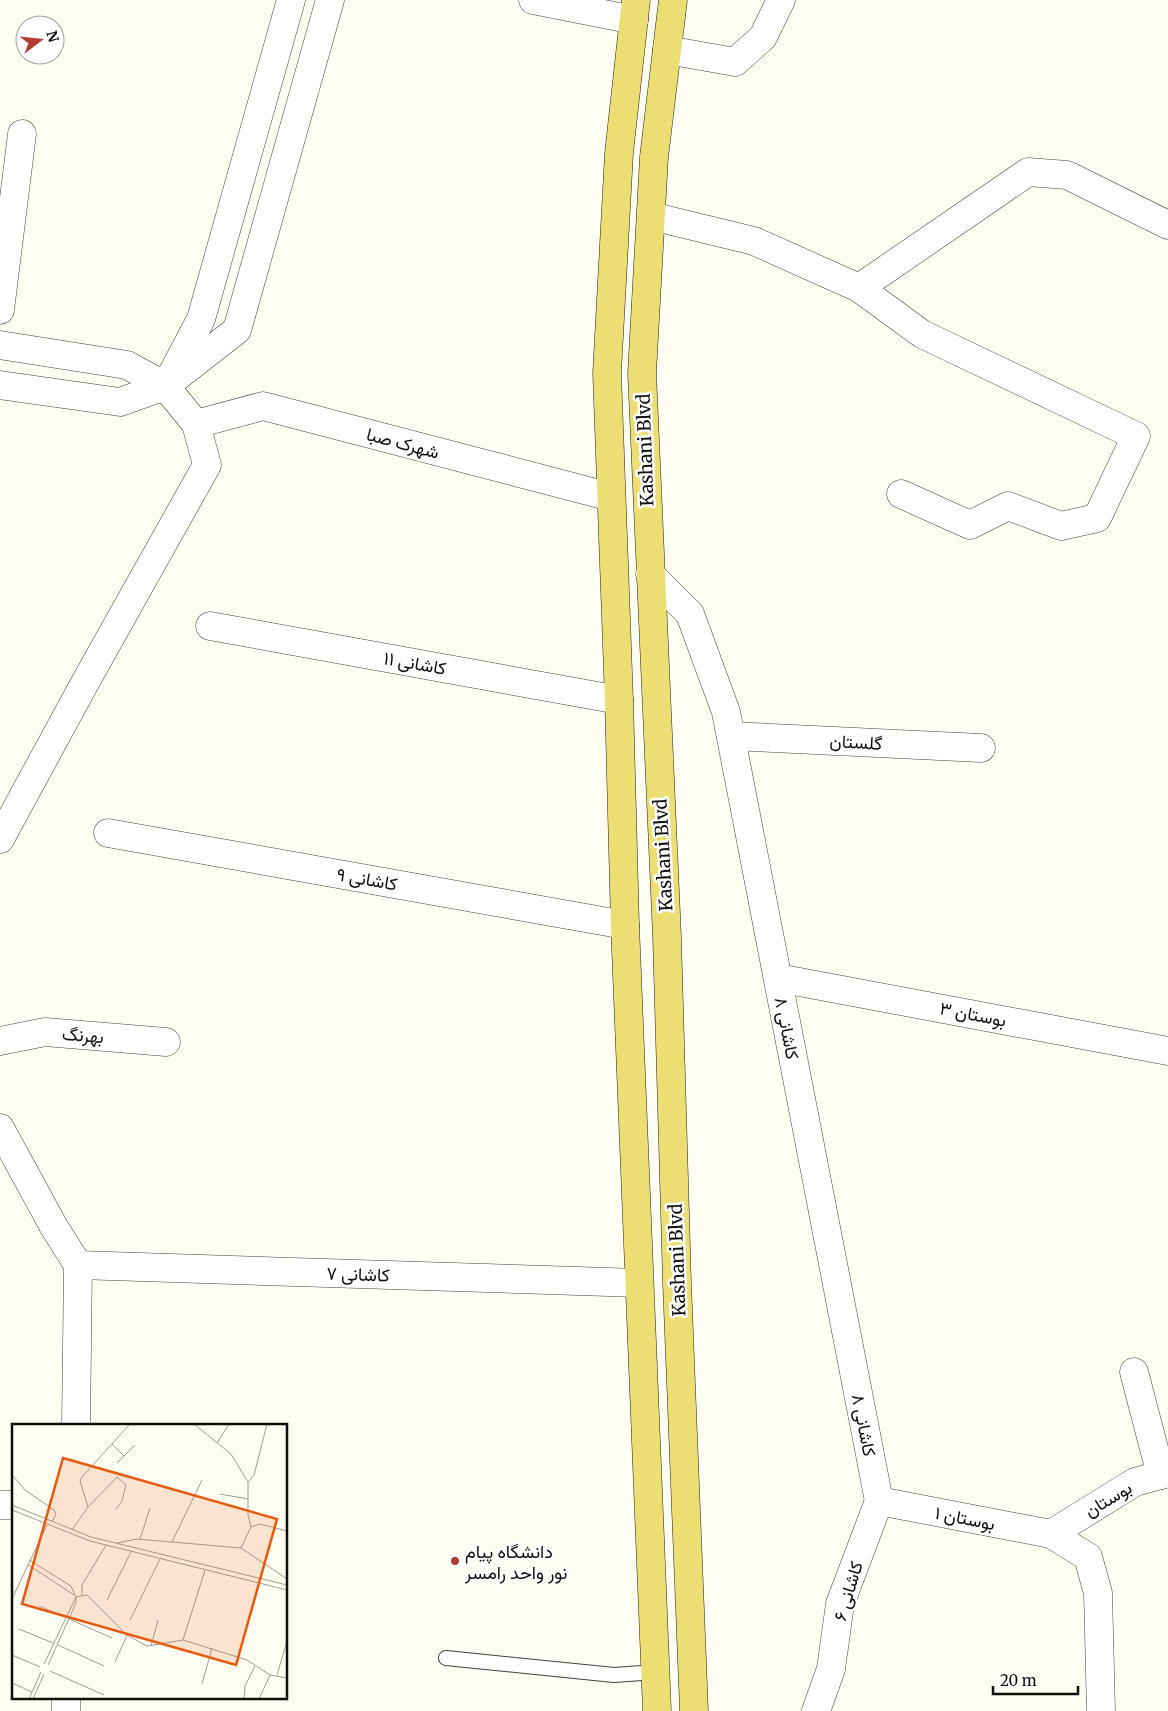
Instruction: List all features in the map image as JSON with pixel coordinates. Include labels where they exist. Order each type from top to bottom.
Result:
[{"type":"main road","name":"Kashani Blvd","points":[[673,0],[654,157],[642,374],[667,936],[677,1282],[694,1711]]},
{"type":"main road","name":"Kashani Blvd","points":[[635,10],[619,153],[607,373],[625,925],[657,1711]]},
{"type":"main road","points":[[639,1283],[677,1282]]},
{"type":"street","points":[[165,386],[201,319],[291,0]]},
{"type":"street","points":[[0,385],[120,402],[165,386],[237,330],[330,0]]},
{"type":"street","points":[[533,0],[635,10]]},
{"type":"street","points":[[667,50],[734,62],[763,37],[781,0]]},
{"type":"street","points":[[0,310],[22,134]]},
{"type":"street","points":[[858,288],[1028,172],[1067,175],[1168,225]]},
{"type":"street","points":[[651,216],[754,241],[858,288],[922,334],[1136,436],[1097,518],[1061,526],[1008,506],[970,526],[901,494]]},
{"type":"street","points":[[0,346],[127,365],[165,386],[196,424],[207,465],[0,839]]},
{"type":"street","name":"شهرک صبا","points":[[196,424],[263,406],[611,497]]},
{"type":"street","name":"کاشانی ۸","points":[[650,574],[690,614],[726,712],[879,1501]]},
{"type":"street","name":"کاشانی ۱۱","points":[[210,626],[619,700]]},
{"type":"street","name":"گلستان","points":[[731,736],[981,748]]},
{"type":"street","name":"کاشانی ۹","points":[[108,833],[625,925]]},
{"type":"street","name":"بوستان ۳","points":[[778,978],[1168,1051]]},
{"type":"street","name":"بهرنگ","points":[[0,1041],[45,1032],[166,1042]]},
{"type":"street","points":[[0,1128],[54,1227],[78,1265],[76,1424]]},
{"type":"street","name":"کاشانی ۷","points":[[78,1265],[639,1283]]},
{"type":"street","points":[[1134,1372],[1165,1474]]},
{"type":"street","name":"بوستان","points":[[1051,1534],[1135,1482],[1165,1474]]},
{"type":"street","name":"بوستان ۱","points":[[879,1501],[1051,1534]]},
{"type":"street","name":"کاشانی ۶","points":[[816,1711],[831,1668],[840,1604],[879,1501]]},
{"type":"street","points":[[1051,1534],[1088,1557],[1098,1593],[1101,1711]]},
{"type":"street","points":[[66,1698],[66,1711]]},
{"type":"lane","points":[[446,1658],[614,1675],[656,1672]]},
{"type":"place","name":"دانشگاه پیام نور واحد رامسر","points":[[455,1561]]}]
